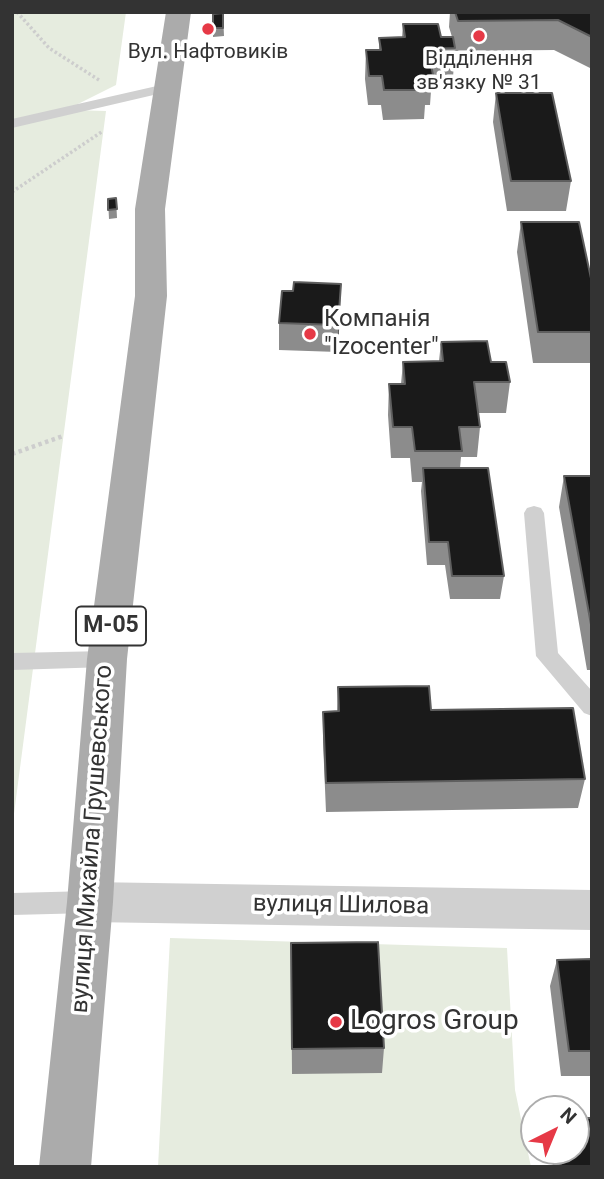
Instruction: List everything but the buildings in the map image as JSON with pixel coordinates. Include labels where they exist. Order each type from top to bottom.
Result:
[{"type":"main road","name":"вулиця Михайла Грушевського","points":[[65,1167],[90,902],[107,659],[151,296],[150,209],[179,12]]},
{"type":"street","name":"вулиця Шилова","points":[[90,902],[592,910]]},
{"type":"lane","points":[[12,124],[170,87]]},
{"type":"lane","points":[[534,513],[547,656],[592,708]]},
{"type":"lane","points":[[12,663],[107,659]]},
{"type":"lane","points":[[12,904],[90,902]]},
{"type":"path","points":[[17,12],[48,48],[101,81]]},
{"type":"path","points":[[12,192],[103,131]]},
{"type":"path","points":[[12,454],[63,436]]},
{"type":"shaded area","points":[[12,12],[126,12],[116,85],[68,109],[12,122]]},
{"type":"shaded area","points":[[72,110],[106,111],[12,829],[12,126]]},
{"type":"shaded area","points":[[170,938],[507,948],[515,1090],[520,1114],[520,1165],[531,1167],[158,1167]]},
{"type":"place","name":"Вул. Нафтовиків","points":[[208,29]]},
{"type":"place","name":"Відділення зв'язку № 31","points":[[479,36]]},
{"type":"place","name":"Компанія \"Izocenter\"","points":[[310,334]]},
{"type":"place","name":"Logros Group","points":[[336,1022]]}]
